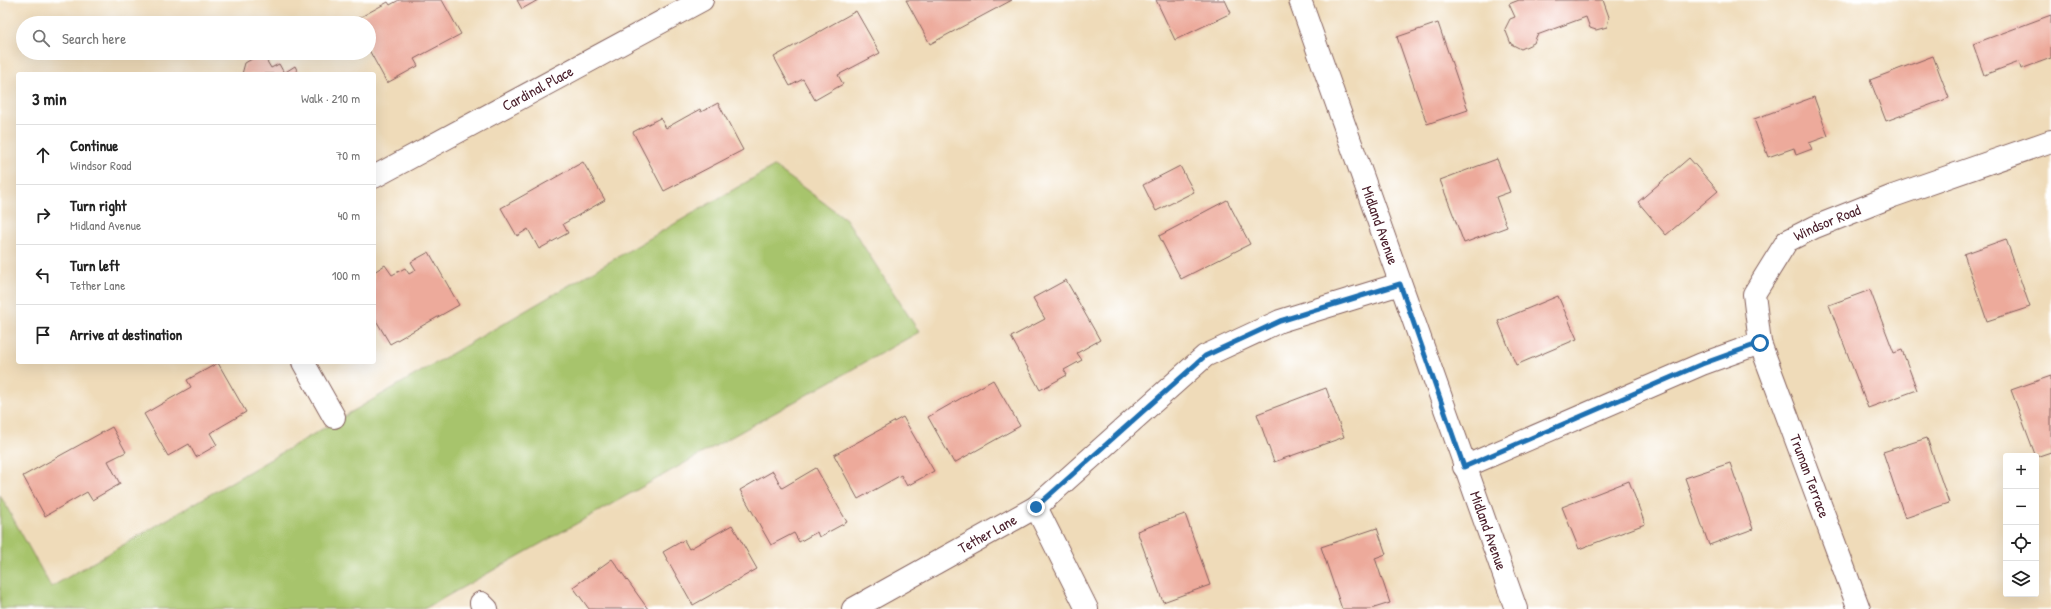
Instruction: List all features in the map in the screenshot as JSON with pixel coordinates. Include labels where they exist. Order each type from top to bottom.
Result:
[{"type":"street","name":"Cardinal Place","points":[[376,176],[702,0]]},
{"type":"street","name":"Midland Avenue","points":[[1300,0],[1464,467],[1516,609]]},
{"type":"street","name":"Windsor Road","points":[[1760,343],[1754,294],[1787,240],[1892,196],[2051,141]]},
{"type":"street","name":"Tether Lane","points":[[853,609],[1036,507],[1205,356],[1280,321],[1400,284]]},
{"type":"street","points":[[1464,467],[1702,364],[1760,343]]},
{"type":"street","name":"Truman Terrace","points":[[1760,343],[1859,609]]},
{"type":"street","points":[[304,364],[334,417]]},
{"type":"street","points":[[1036,507],[1087,609]]},
{"type":"green space","points":[[774,166],[846,219],[919,332],[424,609],[0,609],[0,495],[51,587]]},
{"type":"building","points":[[399,0],[442,0],[461,34],[414,59],[418,66],[387,83],[374,60],[376,60],[376,16],[362,16],[388,2],[390,5]]},
{"type":"building","points":[[517,0],[538,0],[522,9]]},
{"type":"building","points":[[906,0],[1012,0],[930,44]]},
{"type":"building","points":[[1156,0],[1225,0],[1231,13],[1175,40]]},
{"type":"building","points":[[1519,0],[1603,0],[1609,17],[1607,27],[1596,30],[1590,28],[1586,17],[1537,35],[1534,43],[1521,49],[1511,44],[1505,29],[1510,19],[1515,17],[1509,4]]},
{"type":"building","points":[[856,11],[880,53],[838,75],[843,84],[815,100],[803,79],[790,86],[774,57]]},
{"type":"building","points":[[2051,15],[2051,58],[2021,69],[2019,62],[1984,75],[1973,44]]},
{"type":"building","points":[[1438,23],[1468,110],[1427,124],[1397,37]]},
{"type":"building","points":[[1933,56],[1949,98],[1886,121],[1870,80]]},
{"type":"building","points":[[250,60],[266,60],[271,68],[279,64],[283,72],[243,72],[245,63]]},
{"type":"building","points":[[295,66],[298,72],[286,72]]},
{"type":"building","points":[[1814,97],[1828,136],[1809,143],[1812,149],[1796,155],[1794,148],[1768,157],[1754,119]]},
{"type":"building","points":[[718,103],[743,150],[664,191],[633,132],[660,118],[666,128],[700,109],[701,112]]},
{"type":"building","points":[[1689,158],[1718,191],[1666,235],[1638,202]]},
{"type":"building","points":[[1497,159],[1510,192],[1496,197],[1507,227],[1464,243],[1440,180]]},
{"type":"building","points":[[583,162],[605,200],[563,224],[568,233],[539,249],[528,229],[517,236],[501,208]]},
{"type":"building","points":[[1180,166],[1194,192],[1156,211],[1143,185]]},
{"type":"building","points":[[1227,200],[1250,244],[1181,279],[1159,236]]},
{"type":"building","points":[[2006,239],[2030,307],[1987,321],[1964,254]]},
{"type":"building","points":[[429,252],[459,305],[390,344],[376,320],[376,271],[385,265],[392,275],[405,268],[409,274],[416,270],[411,262]]},
{"type":"building","points":[[1066,280],[1100,340],[1077,353],[1082,360],[1064,370],[1067,375],[1040,390],[1011,337],[1045,319],[1033,298]]},
{"type":"building","points":[[1870,290],[1894,353],[1902,350],[1917,390],[1868,408],[1829,305]]},
{"type":"building","points":[[1558,296],[1577,339],[1516,365],[1498,321]]},
{"type":"building","points":[[219,364],[246,412],[210,433],[217,445],[196,457],[189,444],[168,456],[144,414],[191,387],[187,380]]},
{"type":"building","points":[[2051,376],[2051,452],[2039,456],[2039,453],[2035,453],[2011,390]]},
{"type":"building","points":[[993,380],[1020,426],[954,463],[928,417]]},
{"type":"building","points":[[1326,388],[1344,437],[1274,462],[1257,414]]},
{"type":"building","points":[[903,417],[934,471],[907,486],[901,475],[858,499],[834,455]]},
{"type":"building","points":[[112,427],[126,452],[108,461],[120,484],[92,500],[87,492],[45,516],[23,476]]},
{"type":"building","points":[[1927,438],[1949,503],[1905,518],[1883,452]]},
{"type":"building","points":[[1730,463],[1753,529],[1709,545],[1685,478]]},
{"type":"building","points":[[816,468],[847,522],[819,537],[817,532],[799,542],[794,533],[771,545],[740,490],[773,471],[782,488]]},
{"type":"building","points":[[1629,481],[1645,524],[1579,549],[1562,507]]},
{"type":"building","points":[[1185,514],[1210,585],[1163,602],[1137,531]]},
{"type":"building","points":[[732,525],[757,569],[693,605],[663,552],[684,540],[689,549]]},
{"type":"building","points":[[1377,528],[1386,554],[1375,558],[1390,603],[1371,609],[1342,609],[1321,547]]},
{"type":"building","points":[[612,559],[648,609],[589,609],[573,587]]},
{"type":"route","points":[[1036,507],[1205,356],[1280,321],[1400,284],[1464,467],[1702,364],[1760,343]]}]
